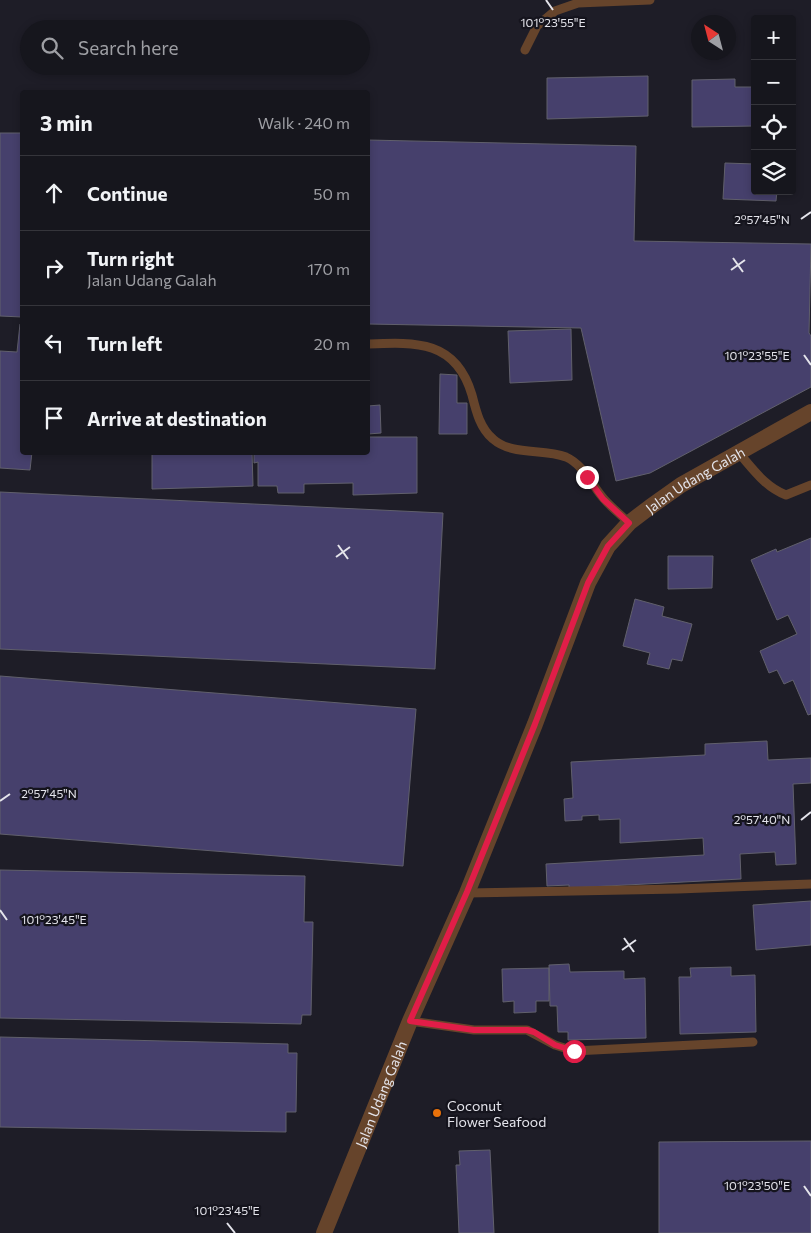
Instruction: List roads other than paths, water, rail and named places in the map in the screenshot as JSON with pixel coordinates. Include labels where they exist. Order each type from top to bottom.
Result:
[{"type":"street","name":"Jalan Udang Galah","points":[[324,1233],[410,1021],[467,892],[535,724],[588,583],[608,546],[629,523],[681,485],[811,412]]},
{"type":"lane","points":[[525,50],[537,26],[556,11],[578,3],[650,0]]},
{"type":"lane","points":[[370,344],[415,345],[430,347],[446,354],[458,365],[466,377],[482,426],[492,438],[503,446],[566,458],[580,468],[603,499],[629,523]]},
{"type":"lane","points":[[738,452],[774,491],[786,495],[811,485]]},
{"type":"lane","points":[[467,892],[678,889],[811,884]]},
{"type":"lane","points":[[410,1021],[474,1030],[527,1030],[534,1032],[555,1045],[574,1051],[753,1042]]},
{"type":"place","name":"Coconut Flower Seafood","points":[[437,1113]]}]
